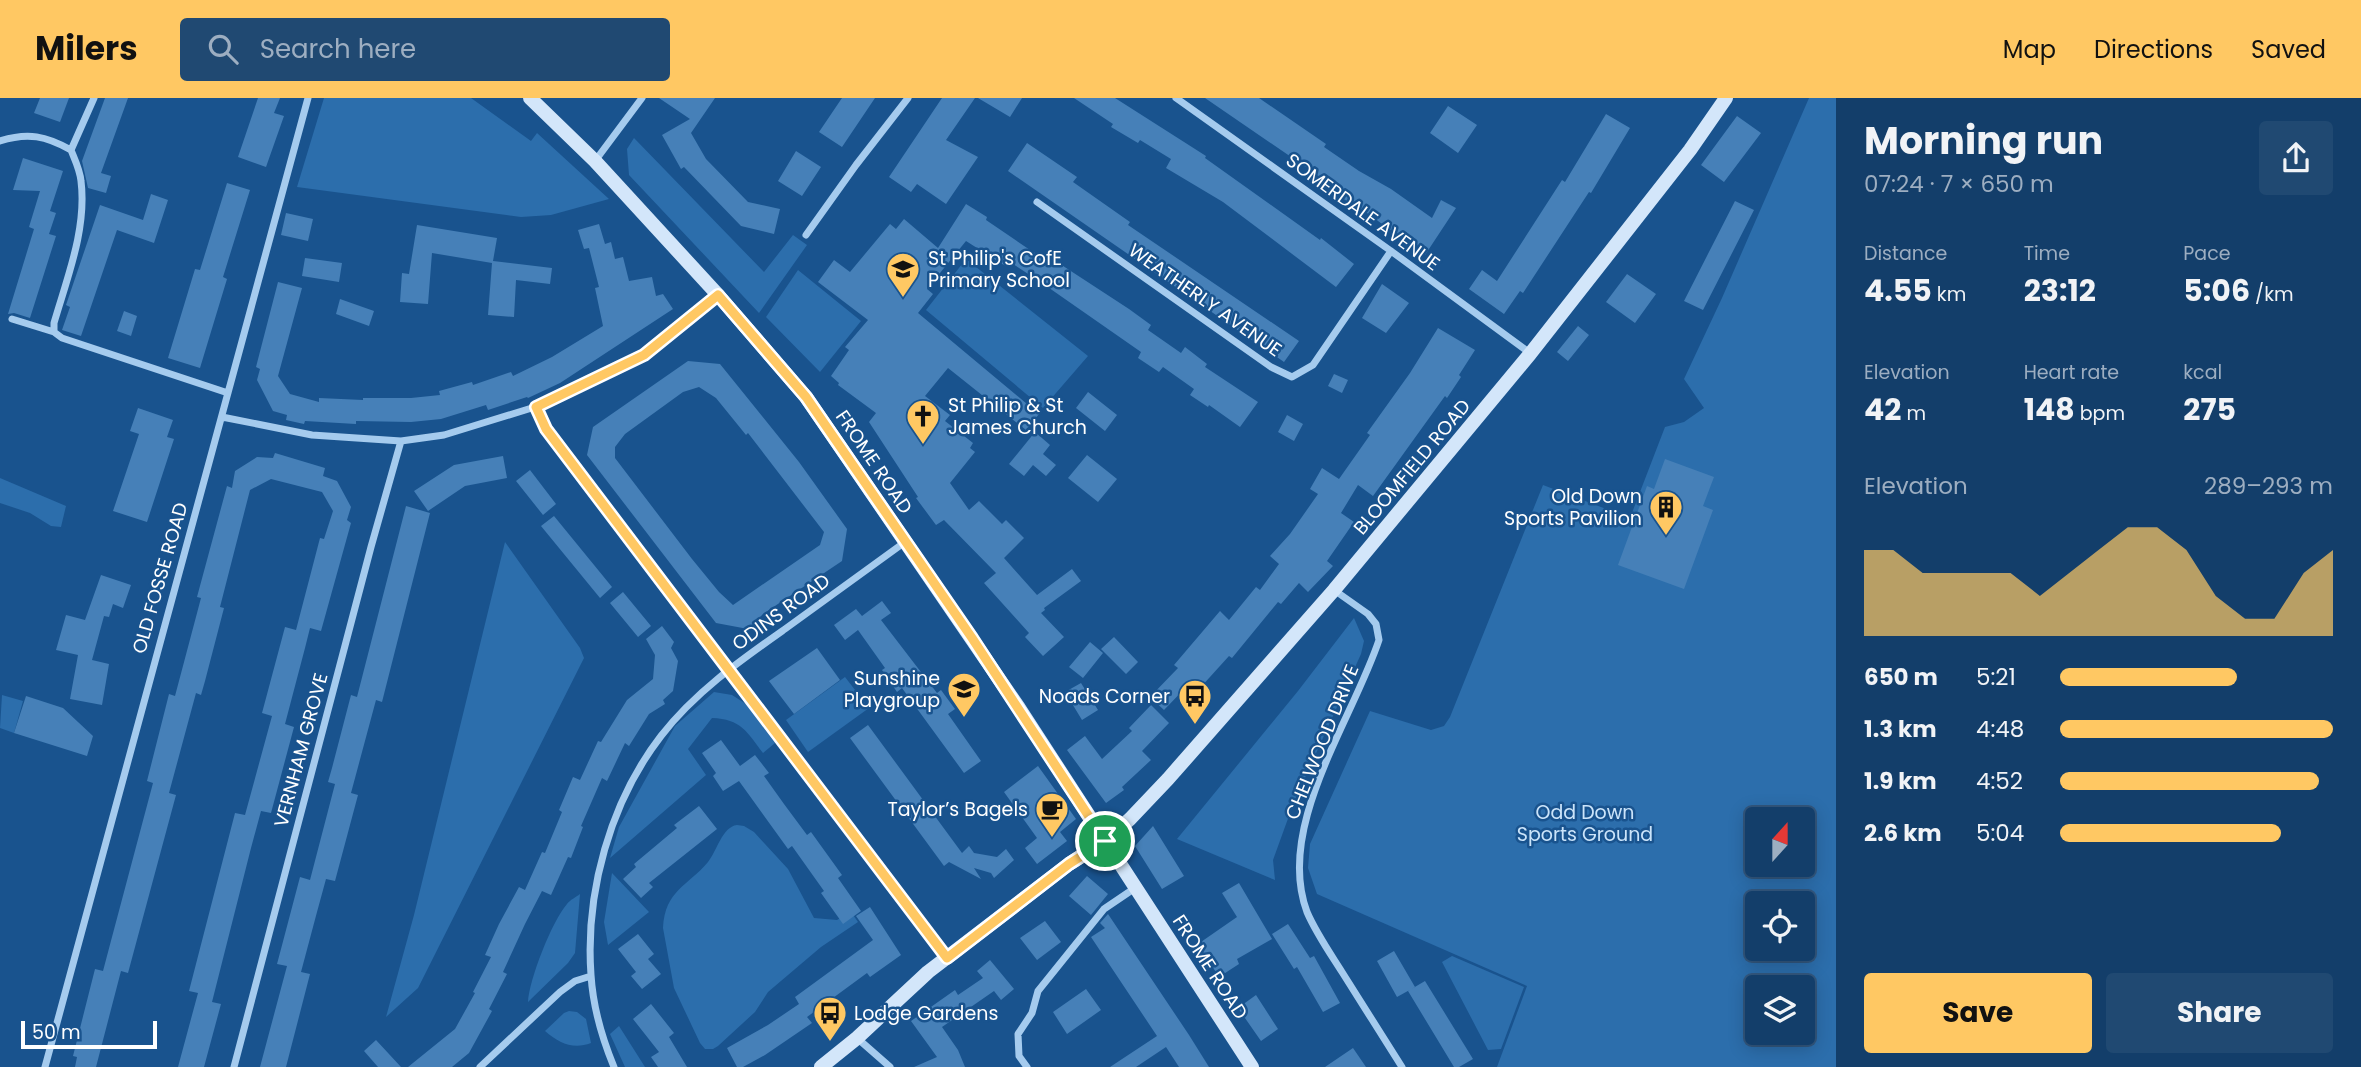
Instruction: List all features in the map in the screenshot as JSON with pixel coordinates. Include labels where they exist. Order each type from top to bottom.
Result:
[{"type":"street","points":[[71,150],[94,98]]},
{"type":"street","name":"OLD FOSSE ROAD","points":[[45,1067],[167,609],[308,98]]},
{"type":"street","name":"FROME ROAD","points":[[530,98],[595,161],[718,295],[806,397],[1019,708],[1252,1067]]},
{"type":"street","points":[[595,161],[642,98]]},
{"type":"street","points":[[806,235],[908,98]]},
{"type":"street","name":"SOMERDALE AVENUE","points":[[1176,98],[1530,354]]},
{"type":"street","name":"BLOOMFIELD ROAD","points":[[821,1067],[947,958],[1069,864],[1105,841],[1168,779],[1334,590],[1530,354],[1690,150],[1726,98]]},
{"type":"street","points":[[0,141],[13,137],[35,136],[53,139],[71,150],[81,177],[83,199],[74,255],[54,323],[54,332]]},
{"type":"street","name":"WEATHERLY AVENUE","points":[[1037,202],[1271,367],[1292,377],[1313,365],[1391,251]]},
{"type":"street","points":[[222,417],[312,435],[401,442],[444,435],[536,407],[644,355],[718,295]]},
{"type":"street","points":[[12,319],[228,393]]},
{"type":"street","points":[[536,407],[546,429],[947,958]]},
{"type":"street","name":"VERNHAM GROVE","points":[[234,1067],[401,442]]},
{"type":"street","name":"ODINS ROAD","points":[[614,1067],[598,1019],[591,976],[593,906],[600,865],[624,802],[646,759],[662,734],[729,669],[905,542]]},
{"type":"street","name":"CHELWOOD DRIVE","points":[[1334,590],[1368,614],[1376,624],[1379,640],[1308,810],[1301,840],[1298,870],[1300,887],[1308,914],[1319,935],[1402,1067]]},
{"type":"street","points":[[1027,1067],[1019,1056],[1018,1034],[1032,1013],[1038,991],[1104,909],[1135,888]]},
{"type":"street","points":[[480,1067],[560,992],[575,981],[591,976]]},
{"type":"street","points":[[857,1038],[890,1067]]},
{"type":"green space","points":[[324,98],[471,98],[531,141],[537,133],[609,199],[551,215],[521,217],[297,187]]},
{"type":"green space","name":"Odd Down Sports Ground","points":[[1809,98],[1836,98],[1836,1067],[1497,1067],[1527,986],[1317,894],[1308,868],[1310,844],[1370,711],[1431,730],[1444,726],[1450,717],[1543,485],[1630,518],[1665,427],[1684,422],[1704,408],[1684,379]]},
{"type":"green space","points":[[634,138],[764,272],[793,235],[807,245],[759,313],[629,175],[627,149]]},
{"type":"green space","points":[[966,259],[1088,356],[1043,408],[926,310]]},
{"type":"green space","points":[[798,270],[861,321],[820,372],[766,317]]},
{"type":"green space","points":[[0,478],[66,506],[61,527],[51,526],[30,513],[0,503]]},
{"type":"green space","points":[[505,542],[580,648],[584,658],[418,988],[386,1017],[414,915]]},
{"type":"green space","points":[[1354,618],[1364,641],[1361,654],[1294,802],[1273,860],[1275,880],[1177,839],[1298,691]]},
{"type":"green space","points":[[845,677],[869,708],[808,752],[786,720]]},
{"type":"green space","points":[[714,692],[732,695],[746,704],[775,743],[763,753],[737,724],[712,718],[688,749],[706,775],[610,858],[619,827],[675,726]]},
{"type":"green space","points":[[2,695],[23,701],[14,733],[0,728]]},
{"type":"green space","points":[[737,825],[754,832],[788,869],[814,918],[837,920],[851,912],[858,922],[821,947],[768,992],[755,1012],[718,1046],[705,1049],[674,988],[663,928],[668,905],[673,897],[708,862],[727,830]]},
{"type":"green space","points":[[612,873],[649,912],[608,945],[604,922]]},
{"type":"green space","points":[[580,894],[575,953],[528,1002],[548,937],[561,912]]},
{"type":"green space","points":[[1452,956],[1524,987],[1501,1049],[1488,1050],[1442,962]]},
{"type":"green space","points":[[569,1011],[577,1012],[586,1019],[591,1043],[578,1046],[566,1044],[545,1031]]},
{"type":"green space","points":[[619,1026],[645,1067],[625,1067],[610,1034]]},
{"type":"building","points":[[40,98],[69,98],[60,122],[34,113]]},
{"type":"building","points":[[105,98],[128,98],[101,173],[111,176],[106,193],[88,188],[82,161]]},
{"type":"building","points":[[258,98],[280,98],[274,113],[284,116],[266,167],[238,157]]},
{"type":"building","points":[[659,98],[715,98],[691,133],[706,159],[748,202],[780,209],[774,234],[741,226],[684,167],[681,169],[662,135],[690,119]]},
{"type":"building","points":[[842,98],[875,98],[842,147],[819,132]]},
{"type":"building","points":[[942,98],[975,98],[946,140],[978,157],[946,204],[917,184],[911,192],[889,177]]},
{"type":"building","points":[[978,98],[1022,98],[1010,117]]},
{"type":"building","points":[[1074,98],[1115,98],[1206,156],[1205,158],[1354,264],[1336,287],[1223,202],[1166,168],[1171,159],[1140,140],[1138,143],[1111,127],[1113,124]]},
{"type":"building","points":[[1205,98],[1259,98],[1326,144],[1324,147],[1432,218],[1441,200],[1456,208],[1425,255],[1342,198],[1343,195],[1313,172]]},
{"type":"building","points":[[1448,106],[1477,125],[1458,153],[1430,133]]},
{"type":"building","points":[[1606,114],[1630,128],[1591,193],[1589,192],[1523,293],[1520,291],[1504,314],[1469,289],[1482,270],[1497,281],[1562,180],[1565,182]]},
{"type":"building","points":[[1737,116],[1761,133],[1724,182],[1701,165]]},
{"type":"building","points":[[1027,143],[1077,177],[1073,182],[1130,222],[1128,225],[1299,341],[1284,362],[1008,171]]},
{"type":"building","points":[[796,151],[821,167],[802,196],[778,181]]},
{"type":"building","points":[[23,158],[63,171],[50,211],[56,213],[49,234],[56,236],[30,318],[8,314],[34,229],[29,227],[40,191],[13,190]]},
{"type":"building","points":[[227,183],[250,190],[223,277],[227,279],[200,368],[168,358],[195,269],[200,270]]},
{"type":"building","points":[[151,194],[168,200],[154,243],[117,230],[81,336],[62,330],[70,307],[66,305],[100,205],[143,220]]},
{"type":"building","points":[[1735,201],[1754,210],[1703,310],[1684,301]]},
{"type":"building","points":[[966,204],[1030,250],[1055,265],[1057,262],[1129,309],[1151,325],[1148,330],[1181,353],[1185,347],[1207,364],[1205,367],[1258,402],[1240,427],[1190,395],[1194,389],[1163,367],[1159,372],[1138,358],[1141,352],[1042,283],[1010,262],[1007,267],[966,241],[927,289],[933,294],[918,313],[1039,414],[1026,430],[948,368],[925,396],[950,415],[945,421],[973,443],[970,448],[975,452],[950,483],[969,510],[979,501],[1002,524],[1006,520],[1024,538],[1004,558],[1037,595],[1072,569],[1081,581],[1041,613],[1064,637],[1043,656],[1025,637],[1029,633],[984,583],[996,573],[944,520],[936,525],[916,498],[918,497],[869,422],[876,413],[838,385],[831,376],[849,350],[845,347],[868,320],[818,282],[834,260],[850,272],[890,224],[896,229],[904,219],[938,248]]},
{"type":"building","points":[[286,213],[313,219],[308,241],[281,235]]},
{"type":"building","points":[[599,224],[605,244],[611,242],[615,259],[623,257],[629,281],[652,277],[656,296],[663,294],[673,309],[560,383],[528,398],[488,410],[486,405],[441,419],[411,422],[356,421],[356,424],[305,421],[304,424],[286,420],[287,415],[273,411],[257,380],[260,369],[256,367],[278,282],[302,288],[278,376],[290,394],[319,402],[319,398],[411,398],[440,395],[439,391],[472,382],[473,385],[511,372],[513,376],[552,357],[603,326],[595,288],[599,287],[589,248],[584,249],[578,230]]},
{"type":"building","points":[[417,225],[497,238],[493,261],[552,268],[550,284],[516,280],[514,317],[488,315],[492,263],[432,253],[428,304],[400,302],[402,273],[409,274]]},
{"type":"building","points":[[305,258],[342,263],[339,282],[302,276]]},
{"type":"building","points":[[1627,274],[1656,294],[1635,323],[1606,302]]},
{"type":"building","points":[[1382,284],[1409,303],[1386,333],[1362,318]]},
{"type":"building","points":[[340,299],[374,311],[369,326],[336,314]]},
{"type":"building","points":[[124,311],[137,316],[131,336],[117,331]]},
{"type":"building","points":[[1578,326],[1589,335],[1568,361],[1557,352]]},
{"type":"building","points":[[1438,328],[1475,350],[1447,398],[1445,396],[1373,496],[1358,485],[1341,513],[1354,522],[1327,561],[1333,566],[1308,592],[1299,583],[1281,604],[1278,602],[1232,658],[1229,656],[1200,688],[1192,681],[1164,710],[1150,697],[1178,668],[1174,665],[1220,611],[1229,620],[1256,587],[1260,590],[1279,564],[1270,556],[1290,534],[1318,494],[1310,489],[1322,468],[1339,479]]},
{"type":"building","points":[[688,361],[720,364],[799,462],[847,529],[842,561],[763,614],[748,629],[716,623],[587,455],[593,427]],"holes":[[[699,387],[716,398],[746,435],[748,433],[824,532],[820,545],[733,605],[692,559],[615,458],[615,447],[625,434],[683,392]]]},
{"type":"building","points":[[1334,374],[1348,380],[1342,393],[1328,386]]},
{"type":"building","points":[[1088,392],[1117,415],[1105,431],[1076,408]]},
{"type":"building","points":[[138,408],[173,420],[167,437],[174,439],[147,522],[113,511],[139,434],[130,431]]},
{"type":"building","points":[[1287,415],[1303,424],[1294,441],[1278,432]]},
{"type":"building","points":[[1035,432],[1050,445],[1043,454],[1056,465],[1046,476],[1033,465],[1024,476],[1009,464]]},
{"type":"building","points":[[275,453],[325,468],[323,476],[337,481],[351,507],[347,520],[351,523],[321,631],[310,628],[285,724],[294,727],[271,813],[261,811],[251,848],[212,1002],[221,1004],[204,1067],[178,1067],[198,993],[189,991],[235,813],[245,815],[272,716],[262,713],[285,627],[296,630],[320,538],[324,539],[333,511],[322,492],[271,479],[250,490],[220,607],[224,608],[205,681],[201,695],[196,693],[169,793],[176,795],[128,973],[121,971],[96,1067],[75,1067],[77,1057],[73,1056],[95,969],[103,971],[153,783],[147,781],[169,694],[175,696],[201,598],[197,597],[227,486],[232,488],[235,471],[257,457],[273,458]]},
{"type":"building","points":[[1087,455],[1117,479],[1098,502],[1068,478]]},
{"type":"building","points":[[503,456],[507,478],[465,486],[428,511],[414,491],[454,465]]},
{"type":"building","name":"Old Down Sports Pavilion","points":[[1665,459],[1714,477],[1703,506],[1713,510],[1684,589],[1618,565],[1647,486],[1654,489]]},
{"type":"building","points":[[530,470],[556,504],[543,515],[516,481]]},
{"type":"building","points":[[406,506],[430,513],[382,702],[376,700],[351,793],[358,795],[335,881],[326,879],[301,972],[310,974],[286,1067],[260,1067],[287,966],[277,964],[300,877],[310,880],[335,784],[328,782],[351,695],[357,697]]},
{"type":"building","points":[[554,516],[612,587],[600,598],[541,526]]},
{"type":"building","points":[[101,575],[131,585],[123,608],[113,604],[109,617],[104,616],[92,660],[109,664],[102,705],[70,699],[78,655],[56,650],[66,615],[85,620]]},
{"type":"building","points":[[623,592],[651,626],[638,637],[610,603]]},
{"type":"building","points":[[882,601],[891,613],[881,620],[937,693],[941,690],[955,709],[948,714],[981,761],[964,773],[902,688],[897,692],[882,670],[885,668],[858,630],[845,640],[834,625],[856,609],[862,616]]},
{"type":"building","points":[[662,626],[674,642],[671,648],[678,661],[673,691],[663,700],[665,704],[649,714],[629,746],[625,743],[607,781],[602,778],[581,826],[583,827],[571,858],[568,857],[551,895],[542,891],[503,972],[507,974],[489,1009],[492,1011],[469,1053],[452,1067],[408,1067],[455,1029],[491,957],[485,955],[499,924],[519,887],[525,890],[542,852],[545,853],[573,777],[580,780],[598,741],[601,742],[627,700],[653,679],[655,655],[646,639]]},
{"type":"building","points":[[1114,637],[1138,662],[1126,674],[1101,649]]},
{"type":"building","points":[[1090,642],[1103,653],[1083,678],[1069,667]]},
{"type":"building","points":[[817,648],[840,680],[794,714],[769,681]]},
{"type":"building","points":[[1081,683],[1098,710],[1082,720],[1065,692]]},
{"type":"building","points":[[26,696],[63,708],[93,736],[87,756],[14,733]]},
{"type":"building","points":[[1151,705],[1169,723],[1142,751],[1151,760],[1122,787],[1124,790],[1106,803],[1067,750],[1085,736],[1102,759],[1132,731],[1129,728]]},
{"type":"building","points":[[868,725],[962,853],[969,846],[974,853],[997,857],[1006,849],[1014,860],[994,878],[991,873],[974,868],[981,879],[949,862],[944,866],[850,738]]},
{"type":"building","points":[[721,740],[740,766],[755,755],[769,773],[764,776],[784,804],[807,835],[811,832],[842,875],[838,878],[861,911],[843,924],[821,893],[824,891],[792,846],[788,849],[739,781],[723,791],[713,776],[716,773],[702,753]]},
{"type":"building","points":[[1038,766],[1076,819],[1060,832],[1067,841],[1037,864],[1025,848],[1037,838],[1004,792]]},
{"type":"building","points":[[699,806],[717,829],[649,883],[653,887],[641,898],[623,879],[636,867],[634,864],[677,828],[674,825]]},
{"type":"building","points":[[1153,826],[1184,876],[1162,889],[1135,846]]},
{"type":"building","points":[[1087,876],[1108,894],[1091,915],[1069,896]]},
{"type":"building","points":[[1239,883],[1272,939],[1237,959],[1239,964],[1219,977],[1198,944],[1237,917],[1222,893]]},
{"type":"building","points":[[870,907],[901,955],[870,977],[867,973],[807,1017],[812,1023],[765,1055],[743,1067],[737,1067],[727,1048],[799,1004],[795,997],[873,940],[856,916]]},
{"type":"building","points":[[1108,914],[1209,1067],[1179,1067],[1166,1047],[1136,1067],[1110,1067],[1157,1036],[1091,937],[1105,928],[1100,923]]},
{"type":"building","points":[[1045,921],[1061,942],[1037,960],[1020,938]]},
{"type":"building","points":[[1288,924],[1310,958],[1314,956],[1340,1003],[1323,1012],[1297,967],[1294,969],[1272,934]]},
{"type":"building","points":[[638,934],[654,954],[648,959],[661,974],[642,989],[631,976],[636,972],[618,949]]},
{"type":"building","points":[[1394,951],[1415,987],[1397,997],[1377,961]]},
{"type":"building","points":[[990,960],[1014,989],[1001,1000],[994,991],[942,1027],[958,1050],[965,1067],[914,1067],[937,1057],[911,1021],[955,990],[958,995],[983,978],[977,971]]},
{"type":"building","points":[[1425,981],[1473,1059],[1459,1067],[1454,1067],[1408,991]]},
{"type":"building","points":[[1086,989],[1101,1010],[1067,1034],[1053,1012]]},
{"type":"building","points":[[1256,995],[1278,1029],[1261,1041],[1238,1008]]},
{"type":"building","points":[[651,1004],[674,1033],[669,1037],[687,1067],[658,1067],[651,1057],[659,1052],[633,1019]]},
{"type":"building","points":[[376,1040],[401,1067],[378,1067],[364,1051]]},
{"type":"building","points":[[1353,1048],[1366,1067],[1325,1067]]},
{"type":"place","name":"St Philip's CofE Primary School","points":[[903,299]]},
{"type":"place","name":"St Philip & St James Church","points":[[923,446]]},
{"type":"place","name":"Old Down Sports Pavilion","points":[[1666,537]]},
{"type":"place","name":"Sunshine Playgroup","points":[[964,719]]},
{"type":"place","name":"Noads Corner","points":[[1195,726]]},
{"type":"place","name":"Taylor’s Bagels","points":[[1052,839]]},
{"type":"place","name":"Lodge Gardens","points":[[830,1043]]},
{"type":"route","points":[[718,295],[806,397],[972,638],[1105,841],[1069,864],[947,958],[546,429],[536,407],[644,355],[718,295]]}]
